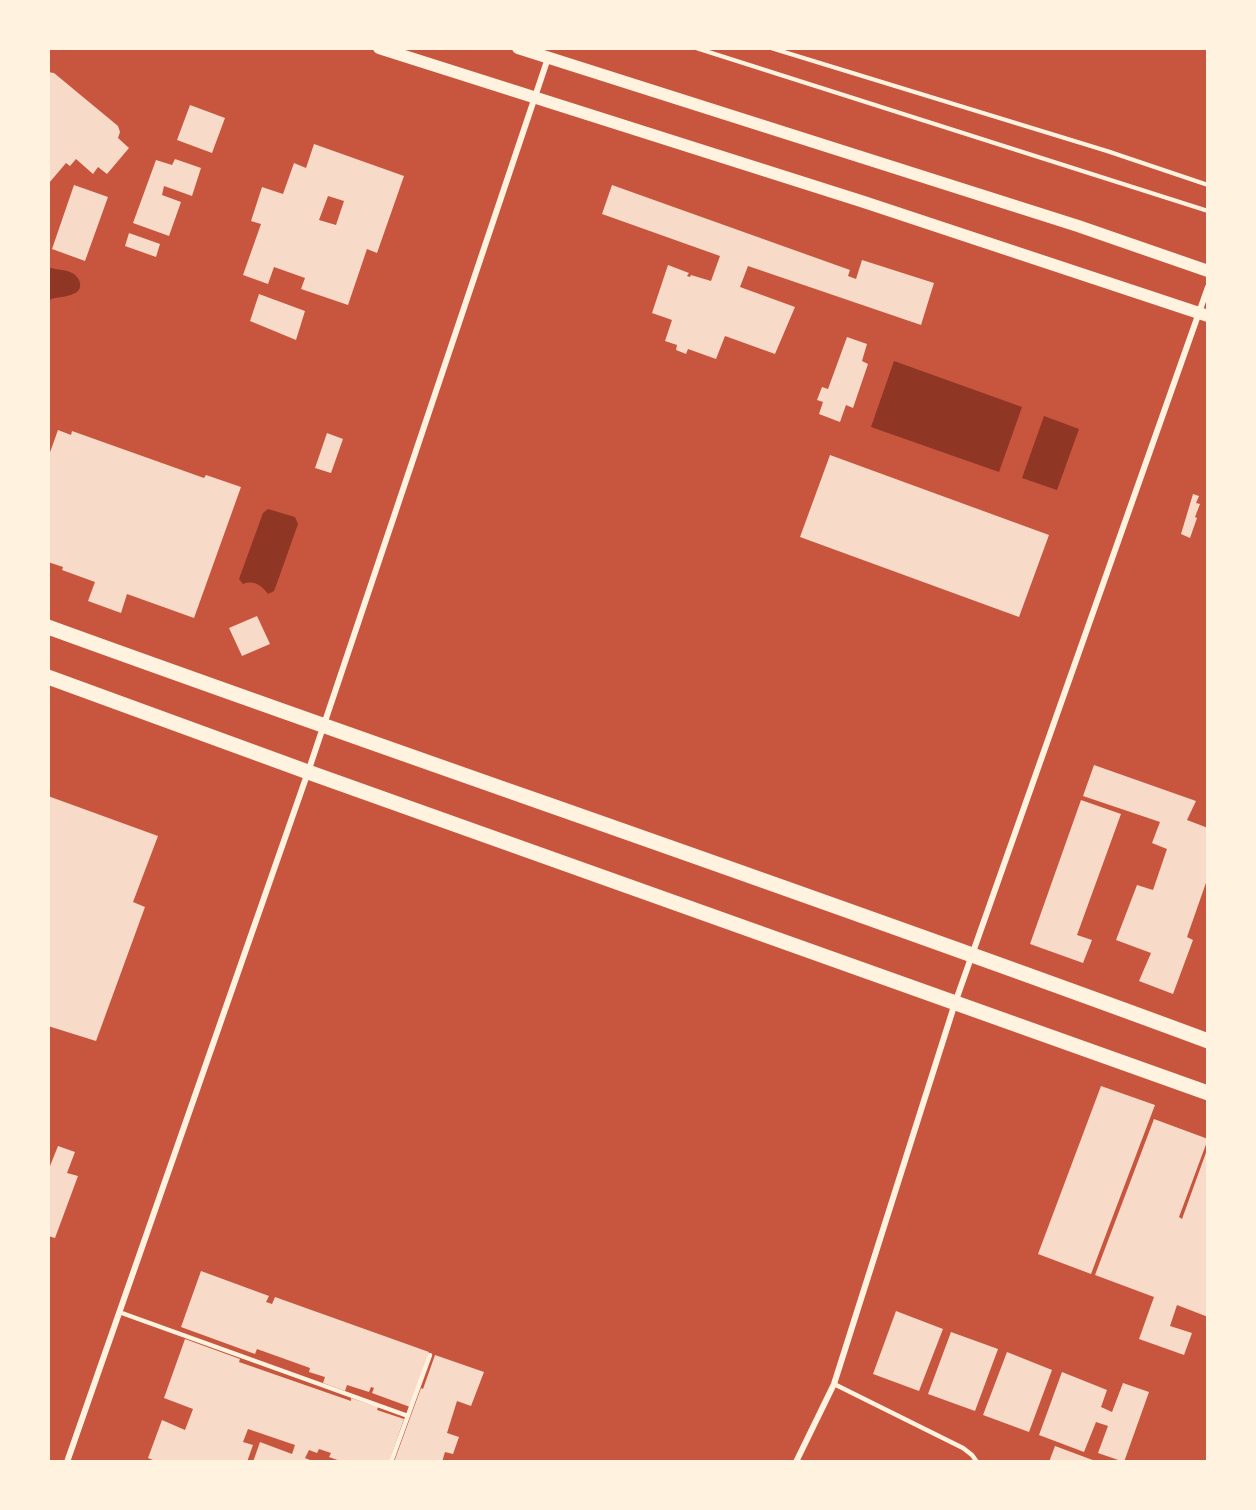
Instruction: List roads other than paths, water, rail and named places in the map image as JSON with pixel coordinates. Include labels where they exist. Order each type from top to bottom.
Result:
[{"type":"main road","points":[[379,48],[1203,314]]},
{"type":"main road","points":[[518,48],[1078,226],[1208,272]]},
{"type":"main road","points":[[48,627],[324,727],[973,954],[1208,1041]]},
{"type":"main road","points":[[48,676],[308,772],[1208,1093]]},
{"type":"street","points":[[67,1462],[324,727],[548,58]]},
{"type":"street","points":[[796,1462],[834,1384],[955,1003],[1203,314],[1208,287]]},
{"type":"lane","points":[[119,1312],[408,1416]]},
{"type":"lane","points":[[391,1462],[430,1356]]},
{"type":"lane","points":[[834,1384],[963,1448],[972,1455],[976,1462]]}]
